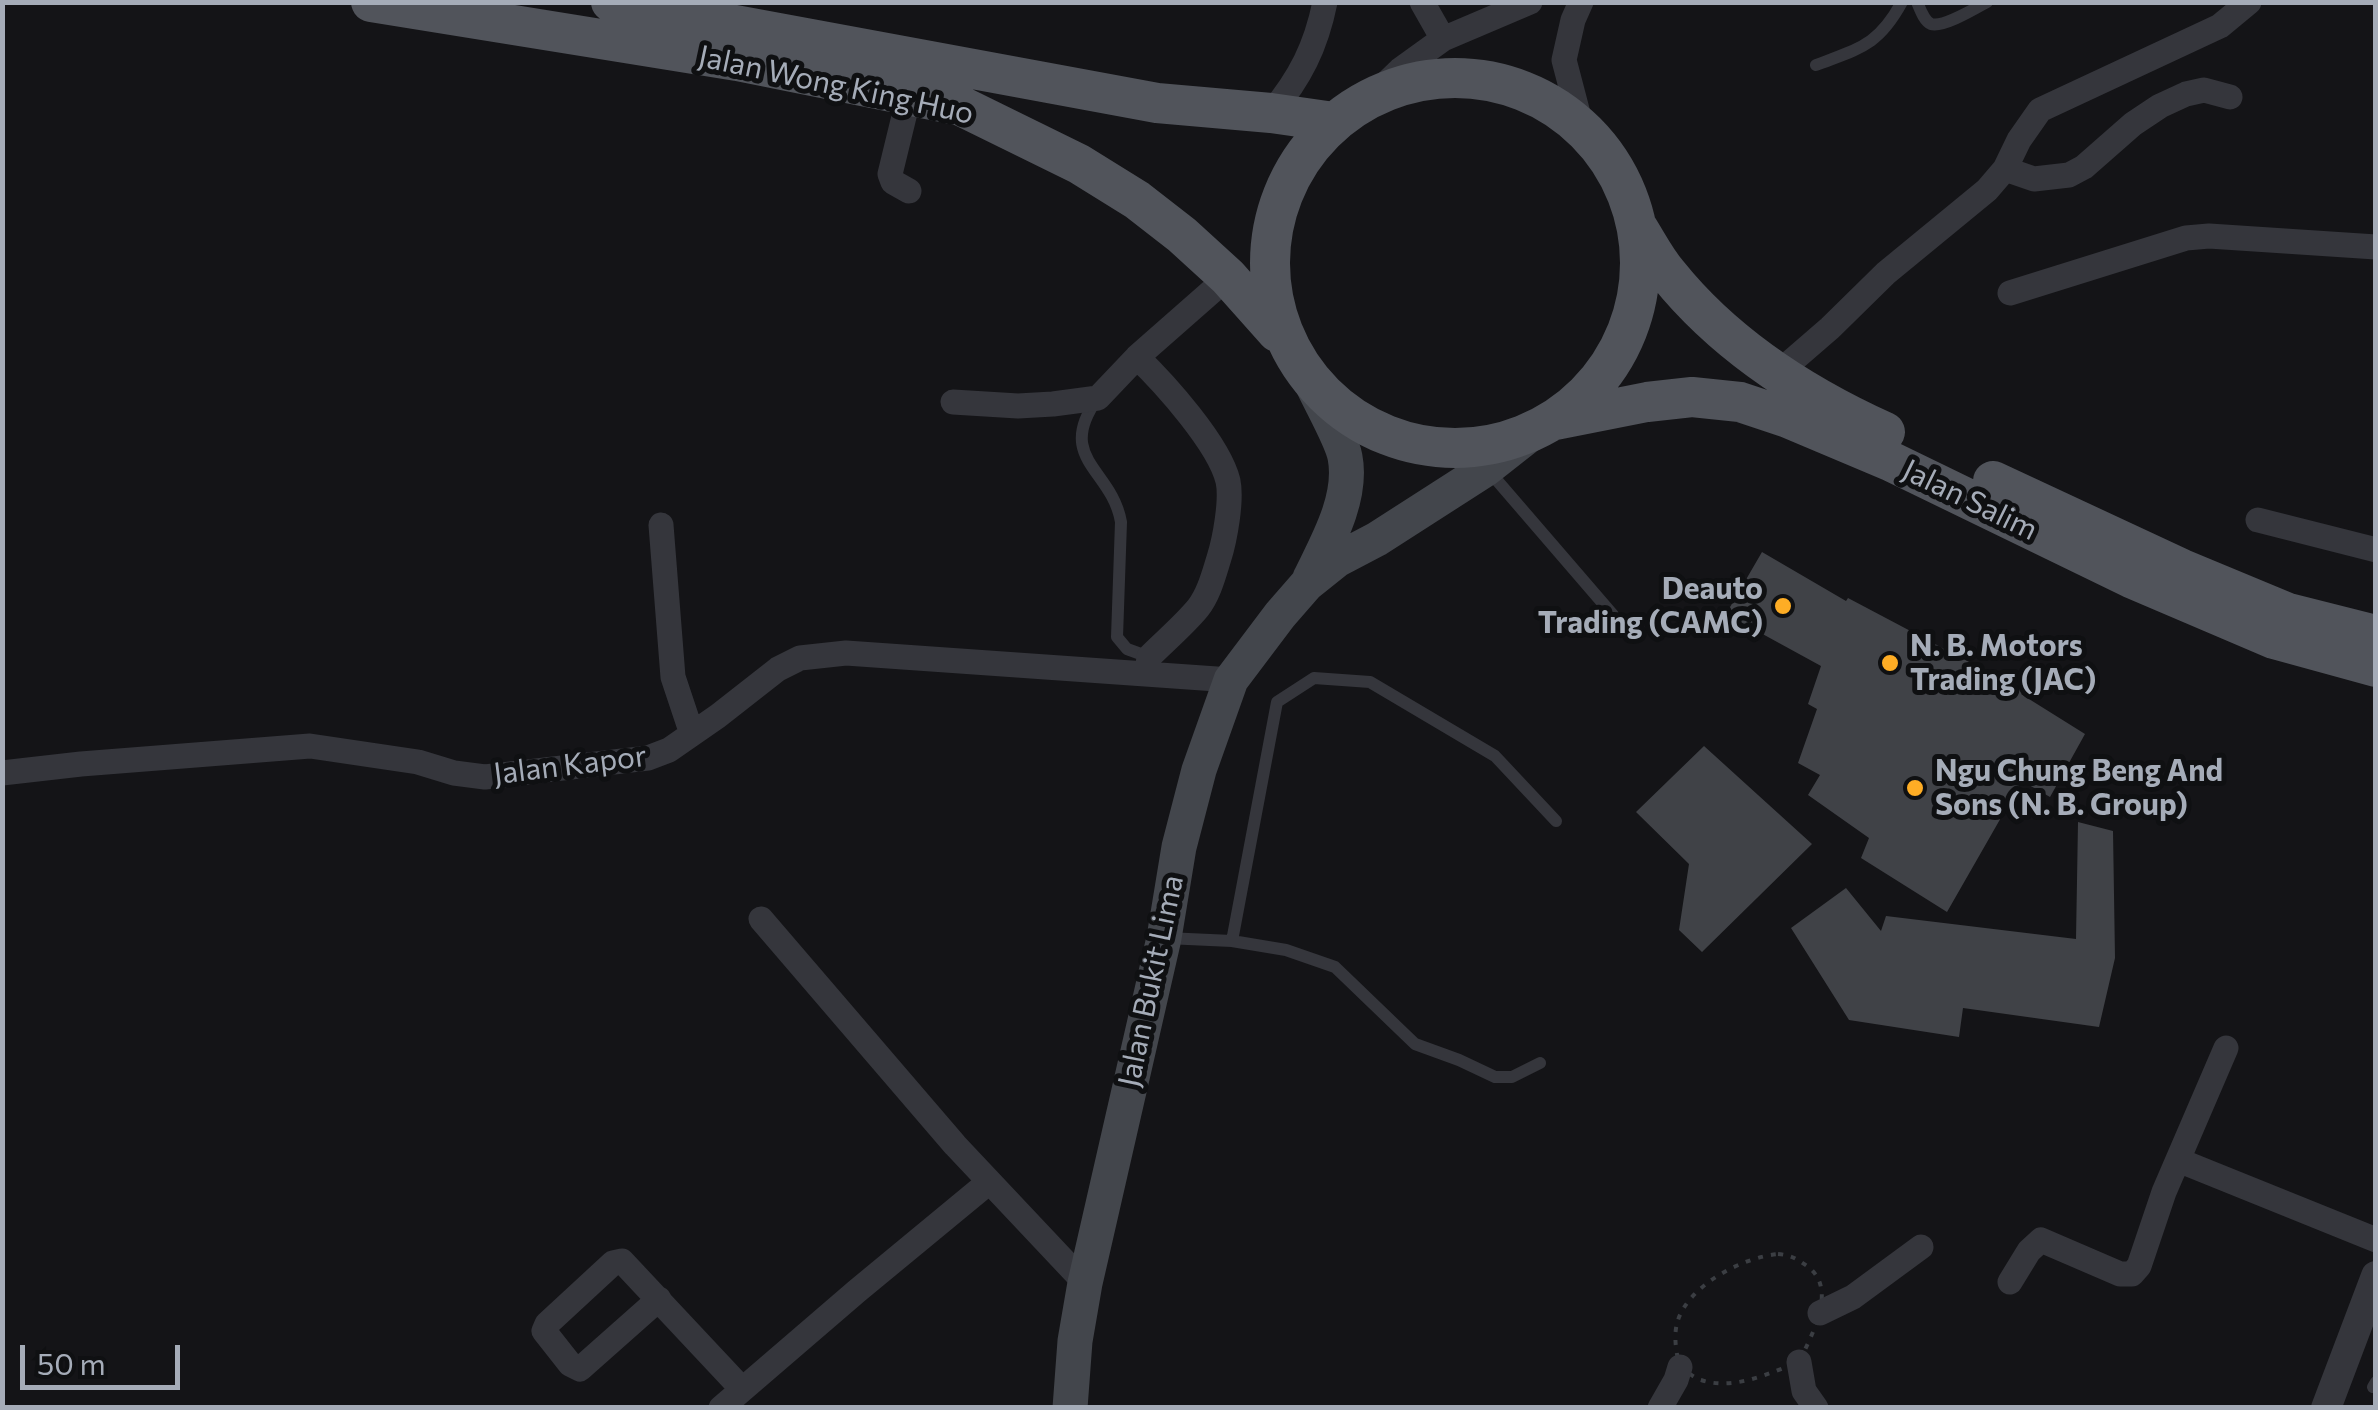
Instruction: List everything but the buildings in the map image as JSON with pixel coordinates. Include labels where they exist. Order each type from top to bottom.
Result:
[{"type":"main road","name":"Jalan Wong King Huo","points":[[371,2],[737,61],[961,106],[1079,164],[1137,200],[1228,277],[1286,343]]},
{"type":"main road","name":"Jalan Wong King Huo","points":[[611,2],[689,9],[753,30],[1157,103],[1334,122]]},
{"type":"main road","points":[[1286,343],[1270,285],[1273,225],[1295,168],[1334,122],[1373,96],[1415,82],[1459,77],[1504,83],[1545,100],[1581,125],[1607,155],[1627,190],[1638,228],[1640,284],[1626,337],[1596,384],[1486,468],[1377,539],[1337,560],[1307,584]]},
{"type":"main road","name":"Jalan Salim","points":[[1638,228],[1666,272],[1740,348],[1851,416],[2182,569],[2288,613],[2376,635]]},
{"type":"main road","name":"Jalan Salim","points":[[1286,343],[1312,384],[1348,416],[1391,438],[1438,449],[1487,446],[1544,426],[1646,402],[1692,397],[1740,402],[1890,461],[2131,578],[2274,639],[2376,667]]},
{"type":"main road","points":[[1307,584],[1335,526],[1345,473],[1345,456],[1312,384]]},
{"type":"main road","name":"Jalan Bukit Lima","points":[[1070,1408],[1074,1341],[1085,1283],[1164,938],[1178,847],[1199,770],[1231,680],[1307,584]]},
{"type":"street","points":[[1271,113],[1293,87],[1313,48],[1326,2]]},
{"type":"street","points":[[1422,2],[1443,39]]},
{"type":"street","points":[[1373,96],[1400,70],[1443,39],[1530,2]]},
{"type":"street","points":[[1581,2],[1564,60],[1581,125]]},
{"type":"street","points":[[1778,373],[1886,273],[1987,190],[2006,169],[2019,140],[2040,110],[2220,26],[2249,2]]},
{"type":"street","points":[[2006,169],[2034,180],[2068,174],[2084,167],[2160,106],[2204,90],[2230,97]]},
{"type":"street","points":[[909,190],[893,182],[890,174],[910,96]]},
{"type":"street","points":[[2010,293],[2186,238],[2376,246]]},
{"type":"street","points":[[953,402],[1018,406],[1098,398],[1137,357],[1228,277]]},
{"type":"street","points":[[1137,357],[1201,432],[1221,460],[1229,484],[1222,546],[1200,606],[1148,665]]},
{"type":"street","points":[[2258,520],[2376,550]]},
{"type":"street","points":[[661,525],[672,676],[692,734]]},
{"type":"street","name":"Jalan Kapor","points":[[2,773],[310,746],[418,762],[485,777],[648,758],[670,750],[778,669],[800,658],[846,653],[1148,665],[1231,680]]},
{"type":"street","points":[[761,919],[989,1182],[1085,1283]]},
{"type":"street","points":[[2010,1282],[2029,1251],[2042,1240],[2120,1274],[2132,1274],[2139,1266],[2164,1192],[2226,1048]]},
{"type":"street","points":[[2178,1160],[2376,1240]]},
{"type":"street","points":[[722,1408],[989,1182]]},
{"type":"street","points":[[1820,1313],[1853,1297],[1921,1247]]},
{"type":"street","points":[[659,1299],[580,1369],[570,1364],[544,1332],[547,1324],[613,1263],[622,1261],[659,1299],[742,1389]]},
{"type":"street","points":[[2326,1408],[2376,1276]]},
{"type":"street","points":[[1798,1362],[1804,1391],[1816,1408]]},
{"type":"street","points":[[1660,1408],[1680,1366]]},
{"type":"lane","points":[[1816,65],[1868,45],[1883,32],[1902,2]]},
{"type":"lane","points":[[1918,2],[1926,22],[1938,24],[1988,2]]},
{"type":"lane","points":[[1098,398],[1086,414],[1080,446],[1112,493],[1122,522],[1116,637],[1148,665]]},
{"type":"lane","points":[[1486,468],[1613,615]]},
{"type":"lane","points":[[1232,941],[1277,702],[1314,678],[1370,682],[1404,701],[1495,756],[1556,821]]},
{"type":"lane","points":[[1164,938],[1232,941],[1286,950],[1336,967],[1416,1044],[1495,1077],[1512,1078],[1540,1063]]},
{"type":"path","points":[[1761,1256],[1792,1256],[1814,1271],[1821,1287],[1820,1313],[1798,1362],[1752,1380],[1700,1380],[1680,1366],[1676,1354],[1677,1322],[1684,1309],[1715,1277],[1761,1256]]},
{"type":"place","name":"Deauto Trading (CAMC)","points":[[1783,606]]},
{"type":"place","name":"N. B. Motors Trading (JAC)","points":[[1890,663]]},
{"type":"place","name":"Ngu Chung Beng And Sons (N. B. Group)","points":[[1915,788]]}]
